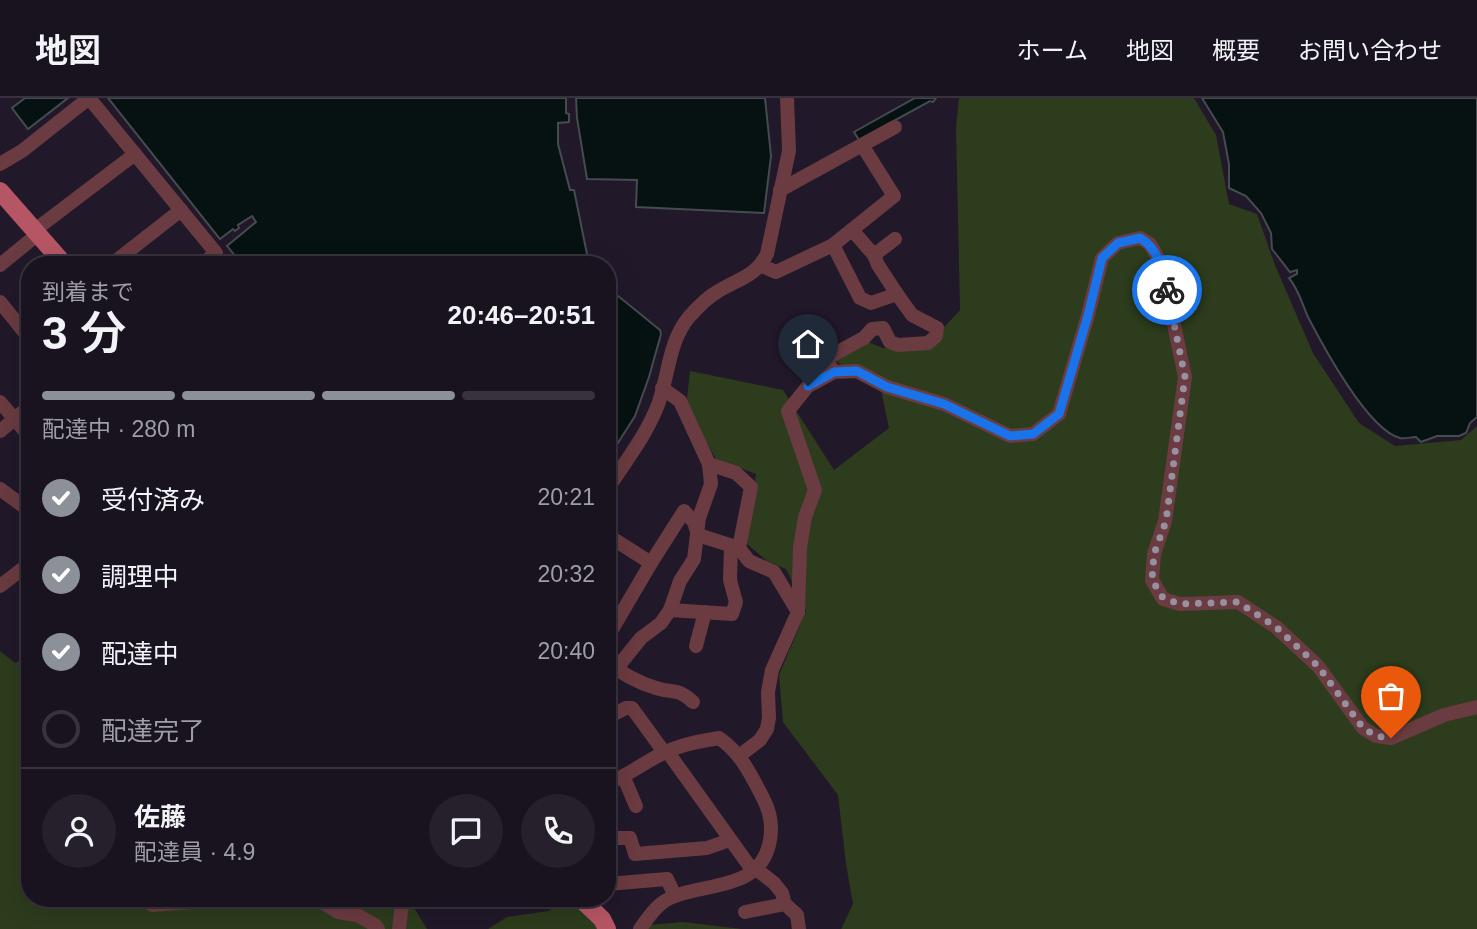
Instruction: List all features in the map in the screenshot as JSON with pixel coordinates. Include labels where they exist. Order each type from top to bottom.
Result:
[{"type":"main road","points":[[0,191],[57,256]]},
{"type":"main road","points":[[589,907],[602,919],[607,929]]},
{"type":"street","points":[[616,475],[648,427],[673,346],[687,320],[717,292],[750,276],[762,266],[767,254],[789,151],[787,98]]},
{"type":"street","points":[[0,164],[22,151],[89,99],[216,253],[212,256]]},
{"type":"street","points":[[780,191],[895,127]]},
{"type":"street","points":[[762,266],[776,272],[832,245],[894,196],[862,145]]},
{"type":"street","points":[[0,265],[135,154]]},
{"type":"street","points":[[122,256],[181,210]]},
{"type":"street","points":[[834,372],[825,359],[864,338],[872,329],[883,328],[890,342],[898,345],[928,343],[936,336],[937,328],[912,315],[874,255],[852,230]]},
{"type":"street","points":[[739,756],[760,740],[767,729],[768,692],[772,670],[798,612],[800,548],[805,517],[815,491],[788,411],[808,386],[834,372],[857,371],[887,387],[944,404],[1010,436],[1033,434],[1059,414],[1102,258],[1118,243],[1140,238],[1150,244],[1161,263],[1185,377],[1166,521],[1154,554],[1152,580],[1163,598],[1180,604],[1238,602],[1276,627],[1318,666],[1363,728],[1376,736],[1391,738],[1444,715],[1477,707]]},
{"type":"street","points":[[874,255],[895,239]]},
{"type":"street","points":[[832,245],[860,298],[872,303],[897,294]]},
{"type":"street","points":[[0,302],[21,328]]},
{"type":"street","points":[[616,661],[661,623],[670,610],[680,582],[694,559],[699,518],[711,484],[709,464],[680,401],[662,388]]},
{"type":"street","points":[[0,402],[21,427]]},
{"type":"street","points":[[0,431],[21,413]]},
{"type":"street","points":[[670,610],[732,614],[736,602],[730,580],[735,547],[751,487],[736,472],[709,464]]},
{"type":"street","points":[[0,489],[21,504]]},
{"type":"street","points":[[616,623],[684,511],[694,522],[698,535]]},
{"type":"street","points":[[698,535],[735,547],[749,561],[774,572],[798,612]]},
{"type":"street","points":[[616,541],[651,563]]},
{"type":"street","points":[[0,586],[21,570]]},
{"type":"street","points":[[696,646],[705,612]]},
{"type":"street","points":[[616,667],[657,689],[681,691],[693,702]]},
{"type":"street","points":[[616,713],[632,708],[754,870],[774,883],[782,893],[785,904],[797,915],[799,929]]},
{"type":"street","points":[[616,780],[666,752],[697,741],[719,738],[733,747],[768,807],[772,832],[767,853],[754,870],[740,880],[675,896],[657,905],[640,929]]},
{"type":"street","points":[[624,778],[636,806]]},
{"type":"street","points":[[616,838],[630,838],[635,855],[707,848],[730,840]]},
{"type":"street","points":[[616,883],[667,879],[675,896]]},
{"type":"street","points":[[745,912],[785,904]]},
{"type":"street","points":[[330,907],[338,912],[357,915],[378,929]]},
{"type":"street","points":[[399,929],[402,907]]},
{"type":"green space","points":[[959,98],[1194,98],[1216,135],[1229,204],[1257,214],[1275,265],[1313,353],[1359,423],[1395,446],[1461,440],[1477,426],[1477,929],[841,929],[853,904],[838,795],[783,722],[779,675],[806,611],[786,569],[767,561],[746,543],[756,474],[716,459],[686,407],[690,371],[783,390],[834,470],[889,428],[881,390],[831,358],[865,341],[883,348],[927,346],[960,310],[956,127]]},
{"type":"green space","points":[[0,651],[15,663],[21,660],[21,907],[414,907],[427,929],[0,929]]},
{"type":"green space","points":[[552,907],[577,907],[596,922],[599,929],[488,929],[507,917],[549,911]]},
{"type":"green space","points":[[683,922],[742,929],[649,929],[649,925]]},
{"type":"shaded area","points":[[25,98],[68,98],[28,129],[12,108]]},
{"type":"shaded area","points":[[108,98],[566,98],[569,122],[558,123],[558,144],[570,190],[574,190],[587,256],[235,256],[227,246],[256,222],[252,216],[238,225],[239,228],[235,231],[233,229],[220,239]]},
{"type":"shaded area","points":[[576,98],[765,98],[771,156],[764,213],[636,207],[637,180],[587,179]]},
{"type":"shaded area","points":[[915,98],[936,98],[859,140],[854,132]]},
{"type":"shaded area","points":[[1202,98],[1477,98],[1477,417],[1470,423],[1466,433],[1459,436],[1437,436],[1421,442],[1416,437],[1400,438],[1387,432],[1361,404],[1324,347],[1289,278],[1297,274],[1297,270],[1290,272],[1272,249],[1271,233],[1261,213],[1246,196],[1229,188],[1229,164],[1223,132]]},
{"type":"shaded area","points":[[616,294],[660,330],[661,334],[635,416],[616,446]]},
{"type":"way so far","points":[[1167,290],[1185,377],[1166,521],[1154,554],[1152,580],[1163,598],[1180,604],[1238,602],[1276,627],[1318,666],[1363,728],[1376,736],[1391,738]]},
{"type":"route","points":[[808,386],[834,372],[857,371],[887,387],[944,404],[1010,436],[1033,434],[1059,414],[1102,258],[1118,243],[1140,238],[1150,244],[1161,263],[1167,290]]}]
